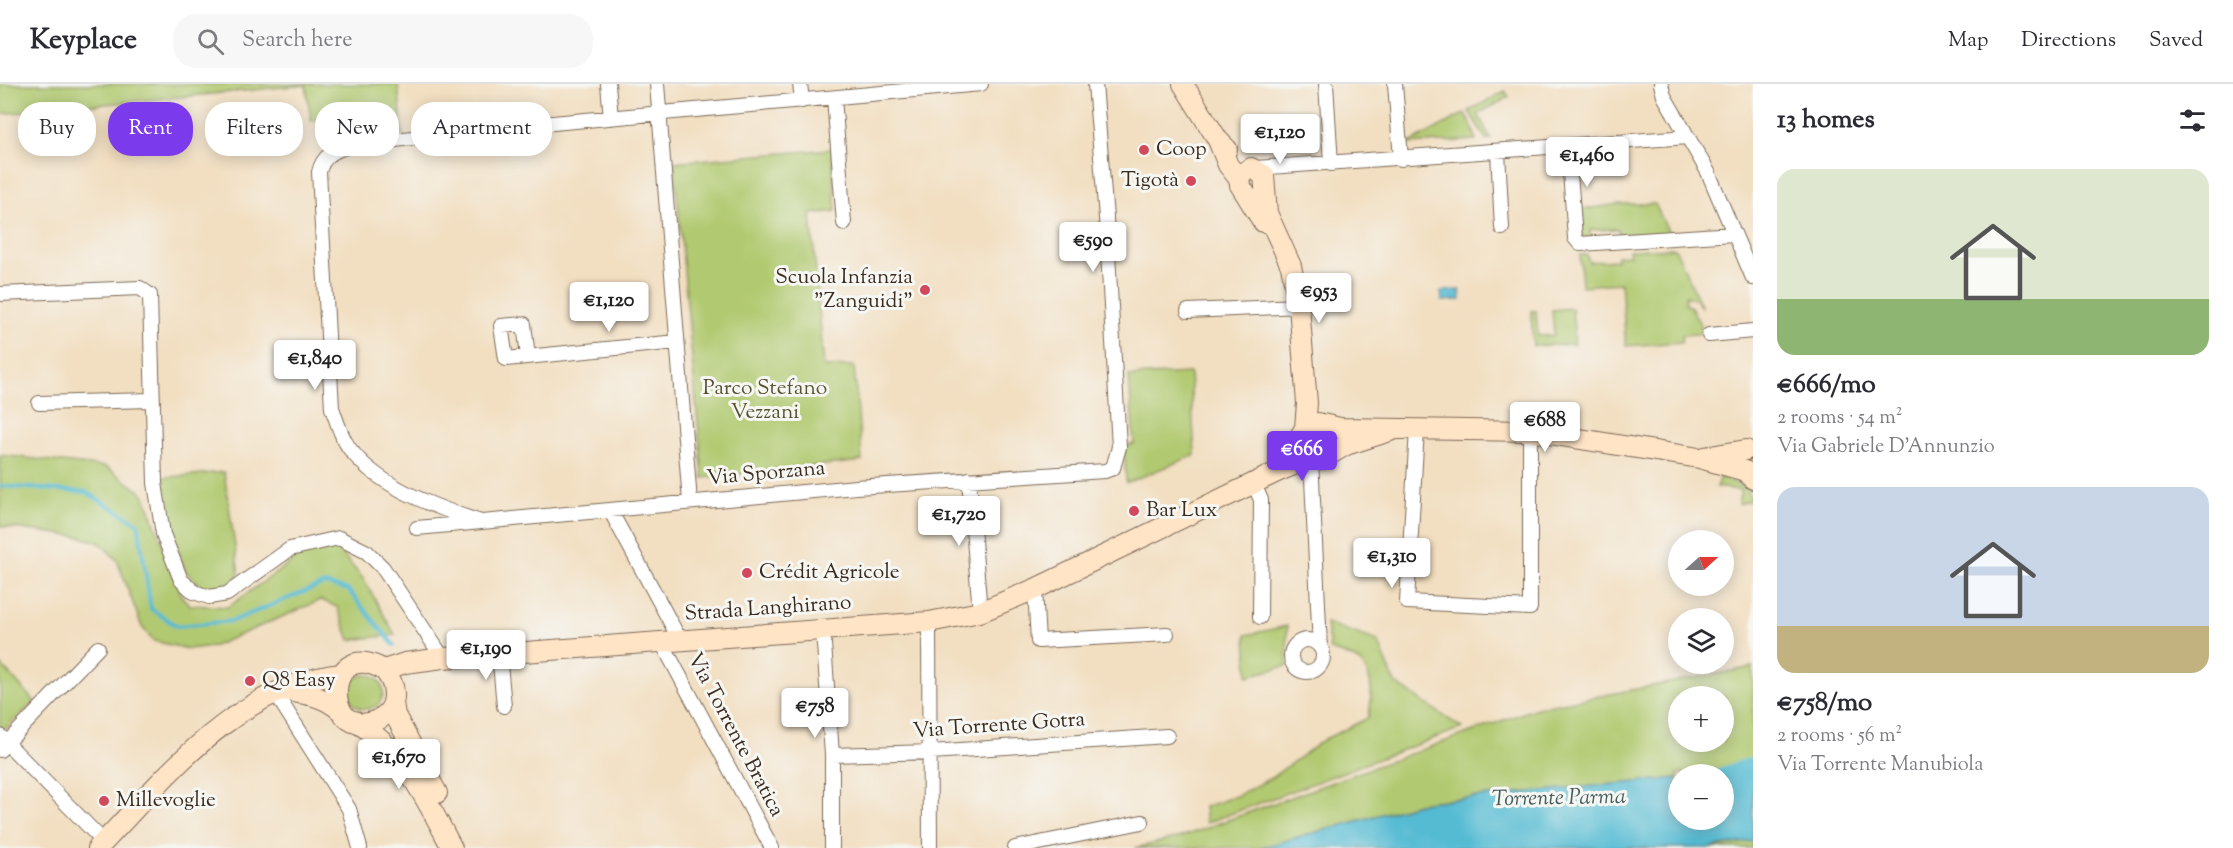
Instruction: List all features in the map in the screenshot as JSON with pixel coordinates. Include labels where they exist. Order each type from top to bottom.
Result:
[{"type":"street","points":[[608,84],[611,118]]},
{"type":"street","points":[[657,84],[690,502]]},
{"type":"street","points":[[800,84],[802,101]]},
{"type":"street","points":[[481,522],[447,511],[372,472],[354,454],[342,436],[332,408],[319,172],[322,160],[335,150],[351,145],[611,118],[981,84]]},
{"type":"street","name":"Via Sporzana","points":[[417,528],[690,502],[969,479],[1104,471],[1113,468],[1119,447],[1106,218],[1095,84]]},
{"type":"street","points":[[1183,84],[1218,140],[1228,165],[1253,180],[1294,277],[1299,306],[1307,403],[1313,430],[1303,452],[1311,458],[1320,647]]},
{"type":"street","points":[[1326,84],[1332,164]]},
{"type":"street","points":[[1395,84],[1401,159]]},
{"type":"street","points":[[1660,84],[1664,96],[1708,172],[1734,234],[1748,253],[1753,278]]},
{"type":"street","points":[[834,98],[844,223]]},
{"type":"street","points":[[1253,180],[1292,167],[1688,137]]},
{"type":"street","points":[[1568,146],[1575,238],[1582,244],[1734,234]]},
{"type":"street","points":[[1498,152],[1502,228]]},
{"type":"street","points":[[0,294],[140,288],[147,292],[152,306],[151,400],[154,483],[163,534],[181,580],[194,592],[209,597],[227,594],[290,549],[339,538],[367,552],[383,567],[435,659],[410,672],[394,697],[387,714],[377,721],[366,723],[347,716],[336,693],[342,674]]},
{"type":"street","points":[[1188,311],[1299,306]]},
{"type":"street","points":[[1709,335],[1753,331]]},
{"type":"street","points":[[528,357],[677,342]]},
{"type":"street","points":[[39,403],[151,400]]},
{"type":"street","points":[[1417,429],[1407,602],[1530,608],[1530,431]]},
{"type":"street","points":[[1313,430],[1334,435],[1335,444],[1331,453]]},
{"type":"street","points":[[1280,471],[1313,430]]},
{"type":"street","name":"Strada Langhirano","points":[[1313,430],[1530,431],[1699,458],[1749,475]]},
{"type":"street","name":"Strada Langhirano","points":[[101,845],[199,745],[235,714],[277,690],[314,677],[342,674],[357,664],[376,665],[384,670],[435,659],[929,622],[980,612],[1035,589],[1280,471],[1311,458],[1322,459],[1346,445],[1393,430]]},
{"type":"street","name":"Strada Langhirano","points":[[1699,458],[1749,446]]},
{"type":"street","name":"Strada Langhirano","points":[[1749,446],[1742,460],[1749,475]]},
{"type":"street","points":[[969,479],[980,612]]},
{"type":"street","points":[[1254,484],[1261,500],[1260,617]]},
{"type":"street","name":"Via Torrente Bratica","points":[[610,510],[670,640],[772,848]]},
{"type":"street","points":[[1035,589],[1038,640],[1167,634]]},
{"type":"street","points":[[929,622],[932,752],[930,848]]},
{"type":"street","points":[[823,630],[832,755],[832,848]]},
{"type":"street","points":[[98,648],[2,743],[101,845]]},
{"type":"street","points":[[499,653],[504,706]]},
{"type":"street","points":[[384,670],[391,679],[395,715],[467,848]]},
{"type":"street","points":[[277,690],[329,700],[347,716],[369,729],[413,778],[452,848]]},
{"type":"street","points":[[277,690],[350,809],[360,848]]},
{"type":"street","name":"Via Torrente Gotra","points":[[832,755],[932,752],[1167,736]]},
{"type":"street","points":[[1015,848],[1142,822]]},
{"type":"green space","points":[[0,84],[398,84],[403,136],[399,133],[399,102],[315,102],[315,120],[311,121],[306,85],[96,105],[96,102],[18,102],[18,112],[0,114]]},
{"type":"green space","points":[[1505,91],[1509,97],[1478,114],[1491,139],[1486,139],[1469,111]]},
{"type":"green space","points":[[1465,113],[1476,140],[1408,144]]},
{"type":"green space","name":"Parco Stefano Vezzani","points":[[832,149],[836,211],[811,214],[824,367],[854,366],[862,461],[703,478],[674,162]]},
{"type":"green space","points":[[1619,204],[1655,204],[1670,235],[1619,234],[1618,229],[1590,230],[1591,239],[1582,236],[1579,230],[1582,230],[1580,210]]},
{"type":"green space","points":[[1675,248],[1702,308],[1695,299],[1685,296],[1685,304],[1691,307],[1703,330],[1698,334],[1682,335],[1682,342],[1626,346],[1621,283],[1582,286],[1580,255],[1587,255],[1589,262],[1617,260],[1617,256],[1630,255],[1629,250]]},
{"type":"green space","points":[[1572,308],[1575,344],[1533,346],[1531,311],[1536,311],[1538,336],[1554,335],[1552,310]]},
{"type":"green space","points":[[1190,373],[1195,455],[1126,483],[1124,446],[1134,444],[1129,376]]},
{"type":"green space","points":[[0,455],[106,467],[144,494],[182,597],[190,605],[228,607],[304,553],[338,549],[364,580],[395,635],[350,640],[337,607],[321,600],[214,646],[188,649],[154,641],[142,627],[117,560],[100,543],[81,537],[0,526]]},
{"type":"green space","points":[[224,472],[239,574],[226,589],[207,591],[186,572],[171,531],[160,478]]},
{"type":"green space","points":[[1720,477],[1745,487],[1752,500],[1738,504],[1741,490],[1716,487]]},
{"type":"green space","points":[[1326,623],[1378,641],[1395,683],[1462,728],[1206,823],[1204,807],[1239,795],[1271,778],[1325,739],[1368,718],[1371,697],[1369,676],[1358,661],[1330,650]]},
{"type":"green space","points":[[1287,626],[1287,666],[1248,676],[1246,635]]},
{"type":"green space","points":[[0,664],[35,702],[2,731],[0,729]]},
{"type":"green space","points":[[1753,667],[1753,771],[1734,772],[1734,764],[1668,764],[1668,779],[1426,802],[1259,848],[1135,848],[1181,837],[1537,708],[1716,674],[1734,674],[1734,671]]},
{"type":"green space","points":[[366,675],[378,680],[383,692],[378,704],[366,709],[354,704],[349,692],[354,680]]},
{"type":"green space","points":[[1753,841],[1753,848],[1707,848]]},
{"type":"water","points":[[1460,290],[1461,300],[1442,301],[1441,291]]},
{"type":"water","points":[[1753,771],[1753,841],[1707,848],[1259,848],[1426,802],[1668,779],[1668,830],[1734,830],[1734,773]]},
{"type":"waterway","points":[[0,486],[86,492],[138,523],[151,609],[177,626],[232,621],[324,584],[348,590],[394,645]]},
{"type":"waterway","name":"Torrente Parma","points":[[1734,775],[1753,768]]},
{"type":"place","name":"Coop","points":[[1144,150]]},
{"type":"place","name":"Tigotà","points":[[1191,181]]},
{"type":"place","name":"Scuola Infanzia \"Zanguidi\"","points":[[925,290]]},
{"type":"place","name":"Bar Lux","points":[[1134,511]]},
{"type":"place","name":"Crédit Agricole","points":[[747,573]]},
{"type":"place","name":"Q8 Easy","points":[[250,681]]},
{"type":"place","name":"Millevoglie","points":[[104,801]]}]
